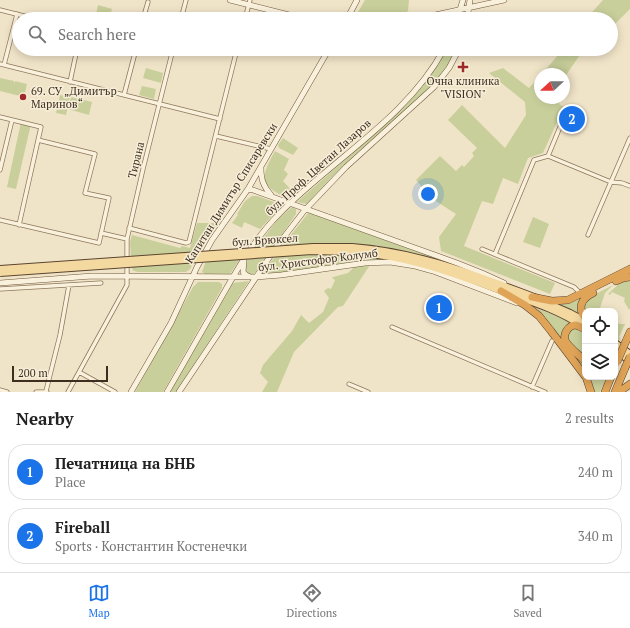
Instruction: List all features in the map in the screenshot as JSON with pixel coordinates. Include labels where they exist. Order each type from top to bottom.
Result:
[{"type":"highway","points":[[528,295],[552,301],[571,299],[630,269]]},
{"type":"highway","points":[[582,313],[581,308],[584,298],[621,278],[630,277]]},
{"type":"highway","points":[[501,291],[534,312],[551,331],[582,373]]},
{"type":"highway","points":[[582,327],[573,326],[567,330],[564,336],[567,342],[582,358]]},
{"type":"highway","points":[[618,359],[630,332]]},
{"type":"highway","points":[[615,392],[629,354]]},
{"type":"highway","points":[[587,380],[591,392]]},
{"type":"highway","points":[[605,392],[610,380]]},
{"type":"highway","points":[[619,392],[630,384]]},
{"type":"main road","points":[[230,0],[250,2],[282,12]]},
{"type":"main road","points":[[351,12],[357,0]]},
{"type":"main road","points":[[460,10],[462,0]]},
{"type":"main road","points":[[468,12],[470,0]]},
{"type":"main road","points":[[450,12],[504,0]]},
{"type":"main road","name":"Капитан Димитър Списаревски","points":[[131,392],[168,328],[192,277],[212,240],[248,189],[326,56]]},
{"type":"main road","name":"бул. Проф. Цветан Лазаров","points":[[167,392],[244,258],[270,224],[402,105],[424,80],[439,56]]},
{"type":"main road","name":"бул. Проф. Цветан Лазаров","points":[[179,392],[253,277],[290,228],[319,195],[365,149],[434,87],[445,74],[455,56]]},
{"type":"main road","points":[[261,167],[264,188],[273,197]]},
{"type":"main road","name":"бул. Христофор Колумб","points":[[248,189],[325,214],[482,272],[528,295],[559,307],[582,319]]},
{"type":"main road","points":[[319,195],[315,202],[315,206],[325,214]]},
{"type":"main road","points":[[290,228],[298,212],[298,208],[292,204]]},
{"type":"main road","name":"бул. Брюксел","points":[[0,269],[313,247],[382,250],[422,258],[458,269],[528,295]]},
{"type":"main road","name":"бул. Брюксел","points":[[0,273],[351,249],[413,261],[470,280]]},
{"type":"main road","points":[[244,258],[243,272],[246,275],[253,277]]},
{"type":"main road","name":"бул. Христофор Колумб","points":[[0,282],[127,276],[218,278],[281,276],[373,262],[395,263],[433,271],[504,298],[534,312]]},
{"type":"main road","points":[[433,271],[470,280],[501,291],[552,310],[582,326]]},
{"type":"main road","points":[[218,278],[224,282],[225,290]]},
{"type":"main road","points":[[616,344],[629,354]]},
{"type":"main road","points":[[618,352],[630,361]]},
{"type":"street","points":[[183,12],[186,0]]},
{"type":"street","points":[[146,12],[148,2]]},
{"type":"street","points":[[247,12],[250,2]]},
{"type":"street","points":[[0,10],[12,13]]},
{"type":"street","points":[[12,31],[2,65],[220,119]]},
{"type":"street","points":[[70,82],[76,56]]},
{"type":"street","points":[[124,95],[134,56]]},
{"type":"street","name":"Тирана","points":[[68,392],[125,289],[127,276],[127,239],[129,228],[171,56]]},
{"type":"street","points":[[129,228],[186,243],[189,242],[236,56]]},
{"type":"street","points":[[548,156],[567,110]]},
{"type":"street","points":[[0,117],[41,127],[19,225]]},
{"type":"street","points":[[0,170],[12,120]]},
{"type":"street","points":[[216,136],[271,149]]},
{"type":"street","points":[[588,235],[630,138]]},
{"type":"street","points":[[0,220],[99,243],[109,198],[85,193],[95,154],[38,140]]},
{"type":"street","points":[[494,254],[534,160],[548,156],[611,182],[622,183],[630,186]]},
{"type":"street","points":[[101,233],[127,239]]},
{"type":"street","points":[[482,249],[574,287],[581,294]]},
{"type":"street","points":[[621,278],[630,273]]},
{"type":"street","points":[[0,289],[101,283]]},
{"type":"street","points":[[36,392],[47,392],[60,336],[69,285]]},
{"type":"street","points":[[392,327],[545,392]]},
{"type":"street","points":[[532,386],[552,341]]},
{"type":"street","points":[[79,372],[116,392]]},
{"type":"street","points":[[586,380],[587,392]]},
{"type":"street","points":[[349,384],[368,392]]},
{"type":"street","points":[[0,390],[7,392]]},
{"type":"green space","points":[[365,0],[409,0],[408,11],[406,12],[358,12]]},
{"type":"green space","points":[[603,0],[630,0],[630,9],[618,21],[618,12],[592,12]]},
{"type":"green space","points":[[98,5],[112,9],[111,12],[97,12]]},
{"type":"green space","points":[[442,56],[452,56],[440,76],[418,100],[353,157],[307,204],[297,202],[402,110],[422,87]]},
{"type":"green space","points":[[557,56],[579,56],[570,69],[570,68],[547,68]]},
{"type":"green space","points":[[146,68],[163,73],[161,83],[143,78]]},
{"type":"green space","points":[[503,68],[529,88],[534,83],[534,104],[559,104],[564,107],[543,153],[528,158],[518,184],[503,178],[493,204],[482,201],[464,246],[555,283],[550,294],[441,251],[439,237],[456,214],[431,198],[416,180],[440,156],[456,171],[462,165],[464,167],[474,156],[472,153],[477,148],[448,120],[462,105],[505,148],[526,115],[525,102],[489,73]]},
{"type":"green space","points":[[0,78],[14,81],[14,84],[15,81],[27,84],[24,97],[0,91]]},
{"type":"green space","points":[[142,86],[156,89],[154,99],[139,95]]},
{"type":"green space","points":[[60,95],[70,97],[66,115],[56,113]]},
{"type":"green space","points":[[71,97],[92,102],[89,115],[68,109]]},
{"type":"green space","points":[[21,122],[31,124],[16,189],[7,187]]},
{"type":"green space","points":[[283,138],[298,148],[293,155],[279,148],[278,145]]},
{"type":"green space","points":[[275,151],[289,159],[282,174],[284,170],[288,174],[283,181],[294,193],[287,198],[271,189],[265,179],[267,167]]},
{"type":"green space","points":[[252,196],[258,196],[282,205],[260,229],[244,222],[242,228],[232,223],[245,201]]},
{"type":"green space","points":[[292,207],[296,209],[296,214],[274,246],[256,248],[278,219]]},
{"type":"green space","points":[[309,212],[464,268],[463,269],[414,253],[382,247],[332,244],[283,245]]},
{"type":"green space","points":[[533,217],[549,224],[540,248],[523,242]]},
{"type":"green space","points":[[197,223],[219,223],[198,252],[131,257],[130,242],[132,235],[180,248],[182,246],[190,248]]},
{"type":"green space","points":[[315,254],[364,255],[393,261],[361,260],[295,271],[263,274],[275,256]]},
{"type":"green space","points":[[266,257],[254,274],[246,274],[244,266],[249,258]]},
{"type":"green space","points":[[240,259],[230,274],[205,274],[202,272],[206,261]]},
{"type":"green space","points":[[194,262],[190,269],[186,272],[138,272],[134,271],[132,268],[132,267]]},
{"type":"green space","points":[[370,265],[343,306],[338,307],[294,352],[277,392],[262,392],[268,382],[260,373],[263,365],[292,331],[301,315],[309,323],[323,312],[329,298],[324,291],[328,288],[331,289],[335,280],[332,278],[348,273],[354,267]]},
{"type":"green space","points":[[630,279],[629,310],[624,301],[625,298],[612,292],[610,295],[608,294],[622,281]]},
{"type":"green space","points":[[249,281],[176,392],[170,392],[233,283]]},
{"type":"green space","points":[[198,282],[219,282],[222,284],[222,288],[163,392],[135,392],[193,287]]},
{"type":"green space","points":[[613,285],[605,293],[600,308],[582,308],[590,297]]},
{"type":"green space","points":[[585,294],[579,314],[559,303]]},
{"type":"green space","points":[[535,308],[571,323],[563,333],[582,359],[582,366]]},
{"type":"green space","points":[[618,323],[625,324],[619,337],[619,342]]},
{"type":"green space","points":[[575,327],[582,330],[582,355],[568,341],[567,334]]},
{"type":"green space","points":[[606,380],[600,392],[595,392],[591,381]]},
{"type":"place","name":"Очна клиника \"VISION\"","points":[[463,67]]},
{"type":"place","name":"69. СУ „Димитър Маринов“","points":[[23,97]]},
{"type":"place","name":"Fireball","points":[[572,119]]},
{"type":"place","name":"Печатница на БНБ","points":[[439,308]]}]
